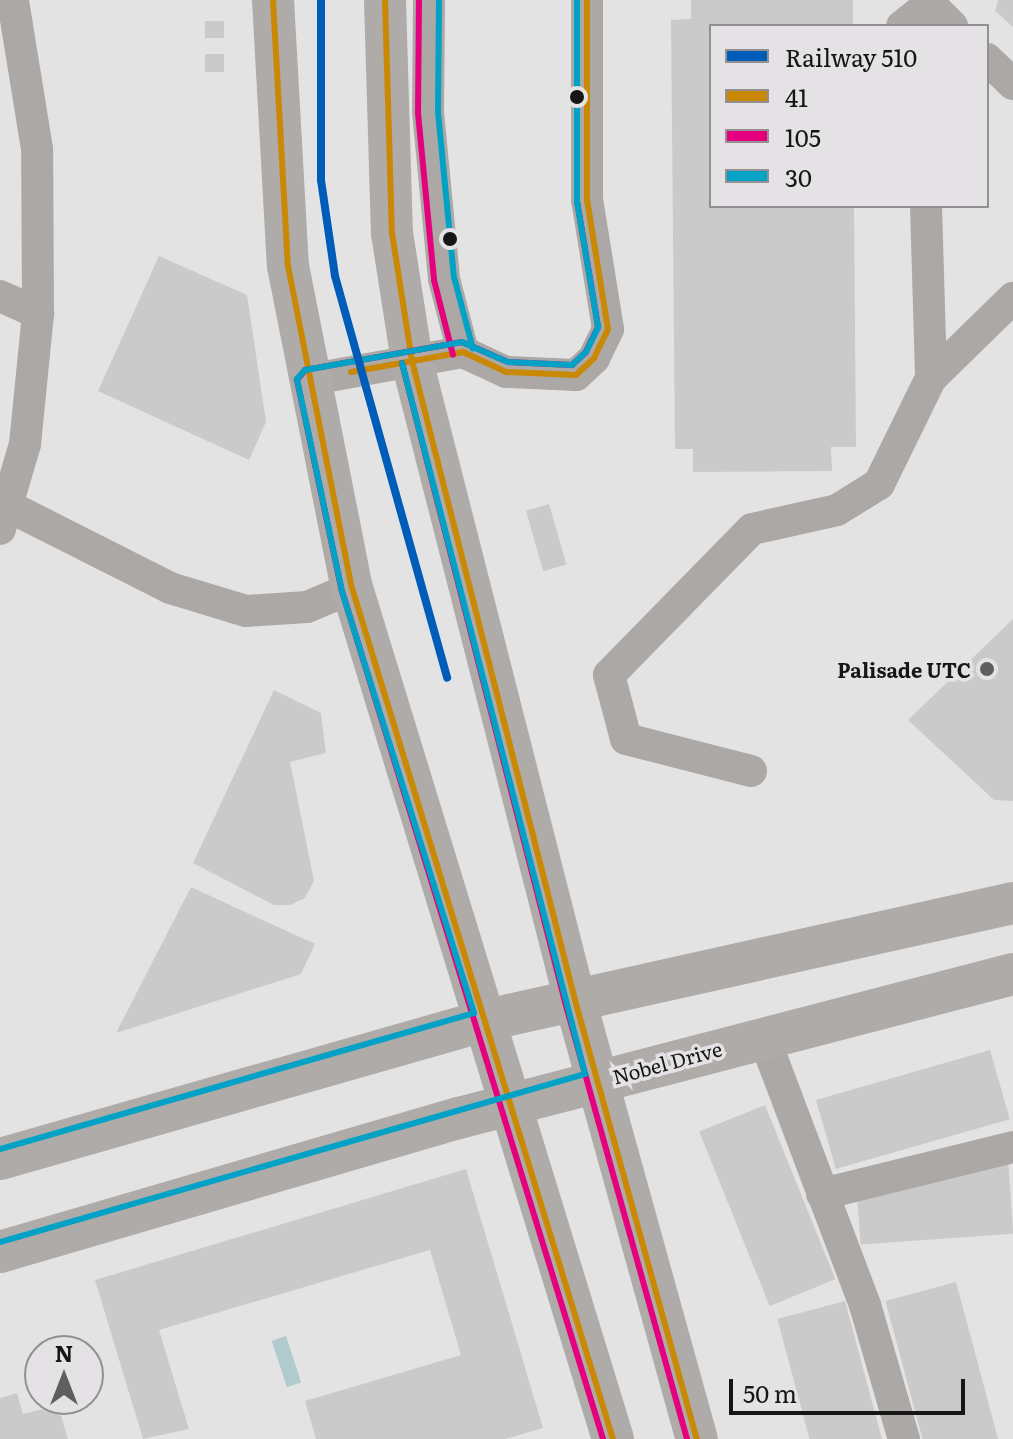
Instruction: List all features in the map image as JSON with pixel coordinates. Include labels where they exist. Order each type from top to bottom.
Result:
[{"type":"main road","points":[[273,0],[276,150],[307,380],[352,588],[514,1103],[613,1439]]},
{"type":"main road","points":[[385,0],[392,233],[412,361],[575,1000],[697,1439]]},
{"type":"main road","points":[[0,1159],[487,1020],[1013,903]]},
{"type":"main road","name":"Nobel Drive","points":[[0,1252],[514,1103],[763,1035],[1013,974]]},
{"type":"lane","points":[[13,0],[37,149],[38,313],[25,444],[3,517],[170,588],[246,611],[307,607],[352,588]]},
{"type":"lane","points":[[429,0],[428,112],[444,279],[463,352]]},
{"type":"lane","points":[[307,380],[463,352],[506,372],[576,375],[594,358],[608,329],[587,200],[587,0]]},
{"type":"lane","points":[[906,24],[936,10]]},
{"type":"lane","points":[[926,208],[931,378]]},
{"type":"lane","points":[[0,296],[38,313]]},
{"type":"lane","points":[[751,771],[626,739],[609,675],[752,529],[837,510],[879,484],[931,378],[1013,298]]},
{"type":"lane","points":[[763,1035],[822,1194],[904,1439]]},
{"type":"lane","points":[[822,1194],[1013,1147]]},
{"type":"water","points":[[286,1336],[301,1383],[287,1387],[272,1341]]},
{"type":"building","points":[[691,0],[853,0],[853,24],[709,24],[709,208],[854,208],[856,447],[831,447],[832,471],[693,472],[693,449],[675,449],[671,20],[691,19]]},
{"type":"building","points":[[998,0],[1013,0],[1013,27],[995,11]]},
{"type":"building","points":[[205,21],[224,21],[224,38],[205,38]]},
{"type":"building","points":[[205,54],[224,54],[224,72],[205,72]]},
{"type":"building","points":[[159,256],[247,295],[266,422],[249,460],[98,391]]},
{"type":"building","points":[[549,504],[566,565],[543,571],[526,511]]},
{"type":"building","name":"Palisade UTC","points":[[1013,619],[1013,801],[994,800],[908,720]]},
{"type":"building","points":[[274,690],[321,713],[326,753],[290,762],[314,881],[305,898],[290,905],[274,905],[193,863]]},
{"type":"building","points":[[191,887],[315,944],[301,974],[116,1033]]},
{"type":"building","points":[[990,1050],[1010,1119],[836,1169],[816,1100]]},
{"type":"building","points":[[765,1105],[835,1279],[770,1306],[699,1132]]},
{"type":"building","points":[[1008,1159],[1013,1234],[861,1244],[855,1170]]},
{"type":"building","points":[[466,1169],[543,1428],[505,1439],[316,1439],[305,1401],[461,1355],[430,1250],[159,1330],[189,1429],[143,1439],[95,1280]]},
{"type":"building","points":[[956,1282],[998,1439],[922,1439],[885,1301]]},
{"type":"building","points":[[845,1301],[882,1439],[810,1439],[777,1319]]},
{"type":"building","points":[[17,1393],[24,1415],[61,1415],[68,1439],[0,1439],[0,1398]]},
{"type":"rail line","name":"510","points":[[321,0],[321,180],[335,276],[447,678]]},
{"type":"transit line","name":"41","points":[[273,0],[288,266],[352,588],[613,1439]]},
{"type":"transit line","name":"41","points":[[385,0],[392,233],[412,361],[575,1000],[697,1439]]},
{"type":"transit line","name":"105","points":[[419,0],[418,113],[434,280],[453,355]]},
{"type":"transit line","name":"30","points":[[439,0],[438,112],[454,277],[473,349]]},
{"type":"transit line","name":"105","points":[[577,0],[577,201],[598,327],[586,352],[572,365],[508,362],[462,342],[305,370],[297,380],[342,591],[603,1439]]},
{"type":"transit line","name":"30","points":[[0,1149],[474,1013],[342,591],[297,379],[305,370],[462,342],[508,362],[572,365],[586,352],[598,327],[577,201],[577,0]]},
{"type":"transit line","name":"41","points":[[351,372],[463,352],[506,372],[576,375],[594,358],[608,329],[587,200],[587,0]]},
{"type":"transit line","name":"105","points":[[402,363],[565,1002],[687,1439]]},
{"type":"transit line","name":"30","points":[[0,1242],[585,1074],[402,363]]},
{"type":"place","name":"Palisade UTC","points":[[987,669]]}]
